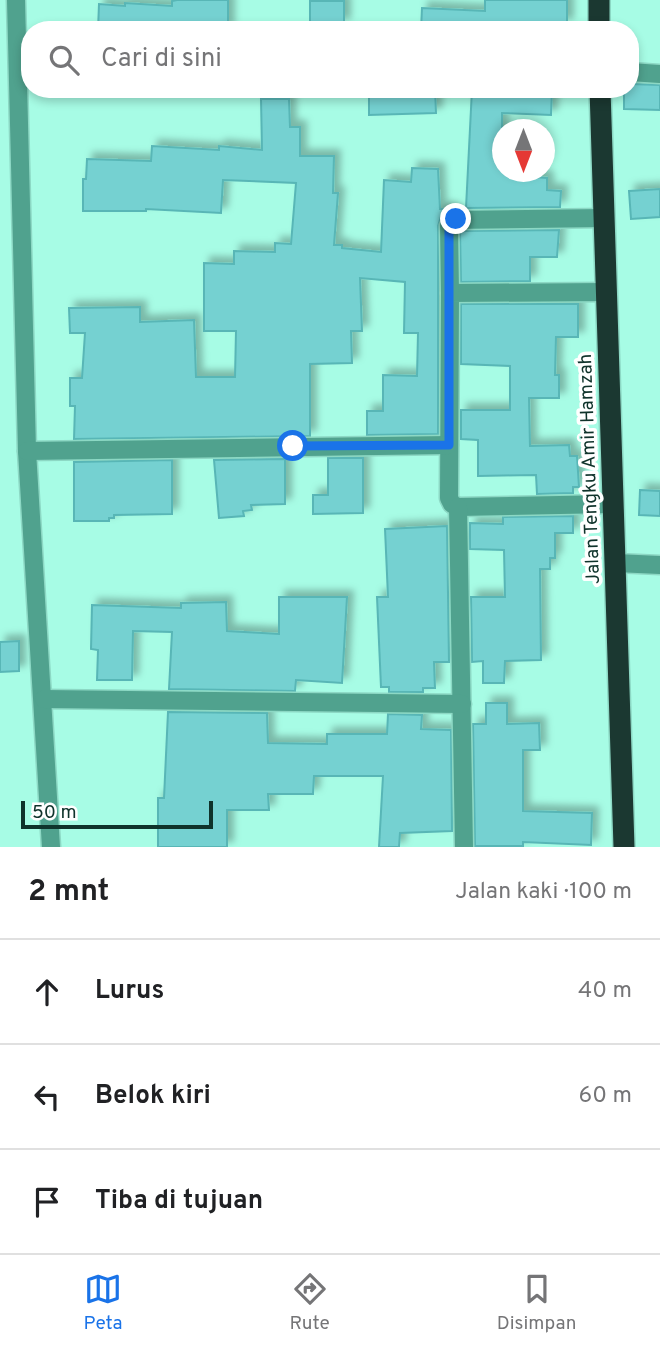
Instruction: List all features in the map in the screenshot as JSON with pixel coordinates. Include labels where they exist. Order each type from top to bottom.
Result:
[{"type":"highway","points":[[599,0],[599,21]]},
{"type":"highway","name":"Jalan Tengku Amir Hamzah","points":[[600,98],[624,847]]},
{"type":"street","points":[[16,0],[27,451],[51,847]]},
{"type":"street","points":[[639,73],[660,74]]},
{"type":"street","points":[[604,218],[452,220],[449,226],[449,498],[452,504],[458,507],[612,504]]},
{"type":"street","points":[[450,293],[607,292]]},
{"type":"street","points":[[27,451],[449,445]]},
{"type":"street","points":[[458,507],[464,847]]},
{"type":"street","points":[[616,563],[660,565]]},
{"type":"street","points":[[44,699],[462,704]]},
{"type":"building","points":[[228,0],[228,21],[98,21],[99,4],[172,6],[172,1]]},
{"type":"building","points":[[485,0],[567,0],[567,21],[421,21],[422,8],[485,11]]},
{"type":"building","points":[[310,1],[344,1],[344,21],[310,21]]},
{"type":"building","points":[[639,84],[660,85],[660,110],[624,109],[624,98],[639,98]]},
{"type":"building","points":[[369,98],[435,98],[436,113],[369,115]]},
{"type":"building","points":[[472,98],[552,98],[551,115],[502,113],[502,119],[492,119],[492,182],[547,182],[547,190],[561,191],[560,207],[466,208]]},
{"type":"building","points":[[261,99],[289,99],[290,127],[300,127],[300,156],[334,156],[333,193],[338,193],[334,245],[381,252],[384,180],[411,182],[412,168],[438,169],[440,209],[450,209],[442,214],[438,226],[438,434],[367,435],[367,411],[383,411],[383,375],[417,376],[418,333],[404,333],[405,282],[360,278],[362,331],[351,331],[352,363],[310,364],[310,436],[74,439],[75,406],[70,406],[70,378],[82,378],[85,333],[70,333],[69,308],[140,307],[140,322],[194,320],[196,377],[235,377],[236,331],[204,331],[204,263],[234,264],[234,251],[275,252],[275,243],[291,244],[296,183],[223,180],[221,213],[146,209],[83,211],[83,179],[86,179],[87,159],[151,161],[152,146],[219,150],[219,146],[262,150]]},
{"type":"building","points":[[660,189],[660,217],[631,219],[629,191]]},
{"type":"building","points":[[559,230],[557,257],[530,257],[530,281],[461,282],[460,231]]},
{"type":"building","points":[[461,304],[578,304],[578,337],[556,337],[555,375],[559,375],[559,398],[529,398],[530,446],[569,445],[570,456],[577,456],[579,487],[573,487],[573,493],[537,494],[536,475],[478,476],[478,440],[461,439],[461,410],[510,410],[510,366],[461,364]]},
{"type":"building","points":[[328,458],[363,458],[363,513],[313,514],[313,495],[328,495]]},
{"type":"building","points":[[285,459],[285,504],[251,505],[252,510],[243,511],[244,516],[219,518],[214,460]]},
{"type":"building","points":[[172,460],[172,514],[114,515],[109,521],[74,521],[74,462]]},
{"type":"building","points":[[640,490],[660,491],[660,516],[639,515]]},
{"type":"building","points":[[573,516],[573,533],[555,533],[555,558],[550,558],[550,569],[540,569],[541,660],[505,661],[504,683],[483,683],[483,661],[472,662],[471,597],[505,597],[504,550],[470,549],[470,523],[503,524],[503,517]]},
{"type":"building","points":[[447,526],[449,662],[434,662],[435,688],[423,688],[423,692],[389,692],[389,687],[381,687],[377,597],[388,597],[385,529]]},
{"type":"building","points":[[279,597],[347,597],[342,683],[296,680],[295,691],[169,689],[172,632],[133,631],[132,680],[97,680],[98,650],[91,649],[92,605],[181,608],[181,603],[226,602],[227,631],[279,634]]},
{"type":"building","points":[[19,641],[19,671],[0,672],[0,642]]},
{"type":"building","points":[[486,703],[507,703],[507,724],[539,723],[540,750],[523,750],[523,811],[592,813],[591,845],[523,842],[523,846],[475,846],[473,724],[486,724]]},
{"type":"building","points":[[168,712],[267,713],[268,743],[327,744],[327,734],[387,734],[388,714],[422,715],[421,729],[451,730],[452,831],[400,833],[399,847],[379,847],[383,776],[314,776],[313,794],[268,794],[269,810],[227,810],[227,847],[158,847],[158,798],[164,798]]},
{"type":"route","points":[[293,446],[449,445],[449,226],[450,222],[456,219]]}]
